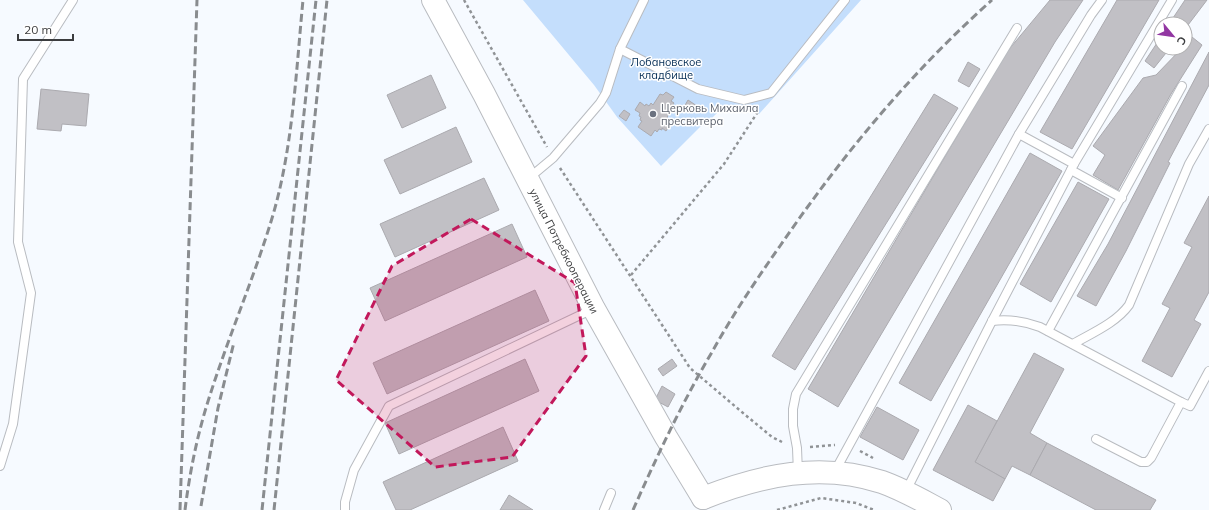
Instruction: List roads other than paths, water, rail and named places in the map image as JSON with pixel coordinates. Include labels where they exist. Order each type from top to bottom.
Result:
[{"type":"main road","name":"улица Потребкооперации","points":[[433,0],[484,94],[594,309],[663,430],[700,504]]},
{"type":"main road","points":[[700,504],[743,483],[769,477],[798,473],[834,472],[856,475],[883,483],[906,492],[940,510]]},
{"type":"lane","points":[[0,466],[13,424],[31,293],[18,242],[23,79],[73,0]]},
{"type":"lane","points":[[527,180],[553,158],[600,103],[606,93],[620,50],[644,0]]},
{"type":"lane","points":[[620,50],[698,89],[744,100],[770,93],[845,0]]},
{"type":"lane","points":[[834,472],[1019,134],[1091,15],[1102,0]]},
{"type":"lane","points":[[906,492],[992,321],[1073,167],[1172,0]]},
{"type":"lane","points":[[798,473],[797,448],[793,426],[793,409],[796,394],[1017,28]]},
{"type":"lane","points":[[1048,331],[1182,86]]},
{"type":"lane","points":[[1073,344],[1113,321],[1124,312],[1129,305],[1189,164],[1209,128]]},
{"type":"lane","points":[[1019,134],[1122,198]]},
{"type":"lane","points":[[345,510],[345,502],[354,470],[389,406],[594,309]]},
{"type":"lane","points":[[992,321],[1008,320],[1028,322],[1048,331],[1190,406],[1209,371]]},
{"type":"lane","points":[[1096,439],[1141,462],[1146,462],[1151,458],[1181,402]]},
{"type":"lane","points":[[604,510],[611,493]]},
{"type":"railway","points":[[180,510],[197,0]]},
{"type":"railway","points":[[185,510],[189,480],[206,407],[266,237],[280,189],[293,109],[303,0]]},
{"type":"railway","points":[[262,510],[316,0]]},
{"type":"railway","points":[[274,510],[327,0]]},
{"type":"railway","points":[[633,510],[680,410],[701,371],[753,285],[803,213],[827,180],[905,86],[933,56],[992,0]]},
{"type":"railway","points":[[201,506],[218,408],[234,342]]},
{"type":"place","name":"Церковь Михаила пресвитера","points":[[653,114]]},
{"type":"park label","name":"Лобановское кладбище","points":[[666,68]]}]
